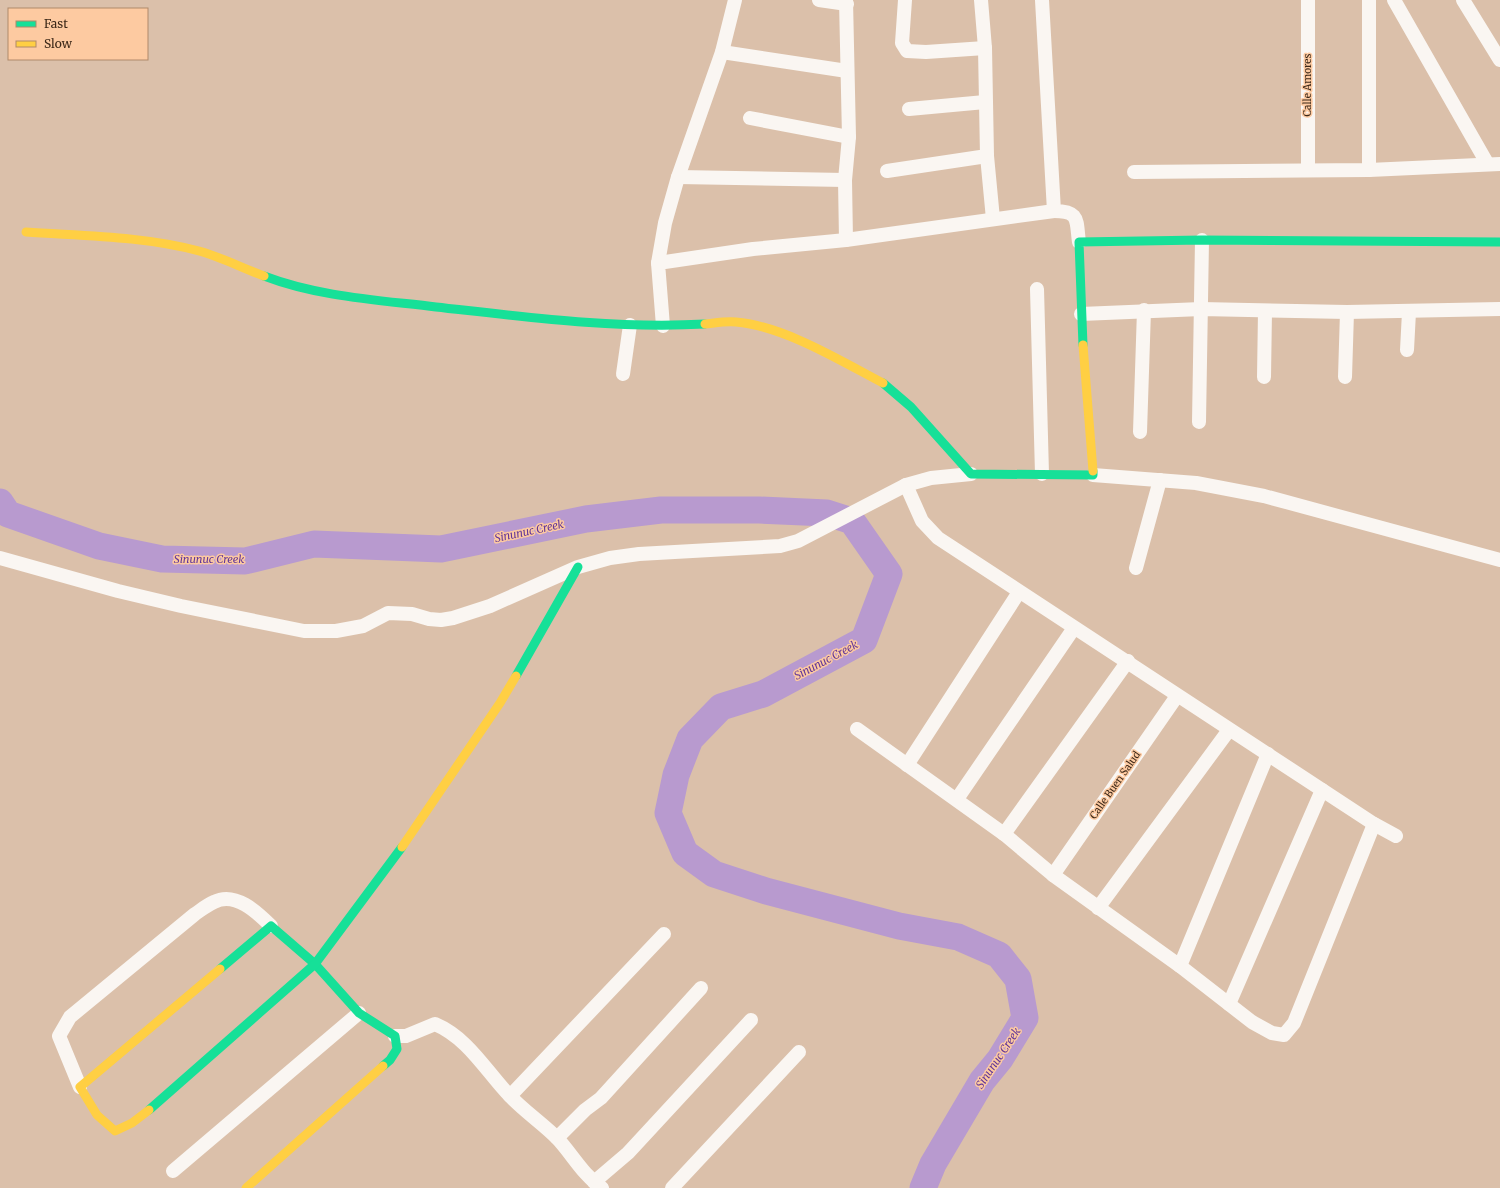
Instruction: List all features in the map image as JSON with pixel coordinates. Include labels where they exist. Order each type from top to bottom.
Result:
[{"type":"street","points":[[663,326],[658,263],[666,223],[678,177],[722,52],[735,0]]},
{"type":"street","points":[[819,0],[847,2],[849,137],[845,180],[846,240]]},
{"type":"street","points":[[905,0],[902,43],[908,51],[926,52],[985,48]]},
{"type":"street","points":[[981,0],[985,48],[987,156],[993,219]]},
{"type":"street","points":[[1042,0],[1054,211]]},
{"type":"street","name":"Calle Amores","points":[[1308,0],[1308,169]]},
{"type":"street","points":[[1369,0],[1370,170]]},
{"type":"street","points":[[1134,172],[1215,172],[1308,169],[1370,170],[1494,164],[1394,0]]},
{"type":"street","points":[[1463,0],[1500,60]]},
{"type":"street","points":[[722,52],[847,71]]},
{"type":"street","points":[[909,109],[985,102]]},
{"type":"street","points":[[750,118],[849,137]]},
{"type":"street","points":[[887,171],[987,156]]},
{"type":"street","points":[[678,177],[845,180]]},
{"type":"street","points":[[658,263],[753,249],[846,240],[1054,211],[1068,211],[1073,214],[1077,224],[1079,242],[1081,314],[1093,475]]},
{"type":"street","points":[[26,232],[135,240],[174,245],[200,252],[266,277],[295,286],[336,295],[534,318],[630,325],[663,326],[735,322],[756,325],[808,344],[884,384],[911,407],[971,474]]},
{"type":"street","points":[[1079,242],[1202,240],[1500,242]]},
{"type":"street","points":[[1199,422],[1202,240]]},
{"type":"street","points":[[1037,289],[1042,474]]},
{"type":"street","points":[[1081,314],[1144,310],[1200,309],[1347,312],[1500,310]]},
{"type":"street","points":[[1140,432],[1144,310]]},
{"type":"street","points":[[1264,377],[1266,311]]},
{"type":"street","points":[[1346,377],[1347,312]]},
{"type":"street","points":[[1407,350],[1409,312]]},
{"type":"street","points":[[624,374],[630,325]]},
{"type":"street","points":[[0,558],[118,591],[268,624],[319,632],[336,631],[362,626],[388,613],[407,613],[429,619],[441,620],[452,618],[490,606],[578,567],[610,558],[639,554],[780,546],[798,541],[906,485],[931,478],[971,474],[1042,474],[1093,475],[1196,483],[1264,496],[1500,560]]},
{"type":"street","points":[[1136,568],[1160,480]]},
{"type":"street","points":[[906,485],[922,522],[938,538],[1128,662],[1177,696],[1374,824],[1396,836]]},
{"type":"street","points":[[578,567],[500,703],[421,820],[316,964],[146,1114],[132,1124],[114,1131],[97,1116],[80,1087],[59,1036],[70,1017],[195,914],[214,901],[228,899],[244,904],[259,913],[271,926],[316,964],[359,1013],[395,1036],[406,1036],[435,1024],[446,1029],[469,1048],[510,1096],[557,1138],[598,1185],[751,1020]]},
{"type":"street","points":[[907,765],[1019,592]]},
{"type":"street","points":[[957,800],[1074,628]]},
{"type":"street","points":[[1004,834],[1128,662]]},
{"type":"street","name":"Calle Buen Salud","points":[[1053,874],[1177,696]]},
{"type":"street","points":[[857,729],[1004,834],[1053,874],[1180,966],[1252,1022],[1272,1033],[1284,1035],[1289,1031],[1294,1023],[1374,824]]},
{"type":"street","points":[[1098,908],[1230,730]]},
{"type":"street","points":[[1180,966],[1268,754]]},
{"type":"street","points":[[1230,1004],[1322,790]]},
{"type":"street","points":[[80,1087],[271,926]]},
{"type":"street","points":[[510,1096],[664,934]]},
{"type":"street","points":[[557,1138],[585,1110],[601,1098],[701,988]]},
{"type":"street","points":[[173,1171],[359,1013]]},
{"type":"street","points":[[246,1188],[390,1060],[397,1048],[395,1036]]},
{"type":"street","points":[[672,1188],[799,1052]]},
{"type":"waterway","name":"Sinunuc Creek","points":[[0,502],[8,514],[99,546],[162,559],[245,561],[314,544],[441,549],[586,519],[661,510],[759,510],[827,513],[852,521],[889,574],[864,640],[763,694],[721,707],[690,739],[676,775],[668,813],[685,853],[714,874],[766,891],[899,926],[958,937],[999,955],[1018,979],[1025,1018],[1000,1059],[982,1081],[933,1164],[923,1188]]},
{"type":"traffic: fast","points":[[1083,345],[1079,242],[1202,240],[1500,242]]},
{"type":"traffic: fast","points":[[264,276],[306,289],[349,297],[503,315],[638,325],[705,324]]},
{"type":"traffic: fast","points":[[883,383],[911,407],[971,474],[1093,475],[1093,471]]},
{"type":"traffic: fast","points":[[516,676],[578,567]]},
{"type":"traffic: fast","points":[[149,1110],[315,964],[402,847]]},
{"type":"traffic: fast","points":[[220,969],[271,926],[315,964],[359,1013],[395,1036],[397,1049],[390,1060],[383,1066]]},
{"type":"traffic: slow","points":[[26,232],[135,239],[178,246],[207,253],[264,276]]},
{"type":"traffic: slow","points":[[705,324],[736,322],[773,330],[793,337],[831,355],[883,383]]},
{"type":"traffic: slow","points":[[1083,345],[1093,471]]},
{"type":"traffic: slow","points":[[402,847],[500,703],[516,676]]},
{"type":"traffic: slow","points":[[149,1110],[132,1123],[115,1131],[97,1115],[80,1087],[220,969]]},
{"type":"traffic: slow","points":[[246,1188],[383,1066]]}]
